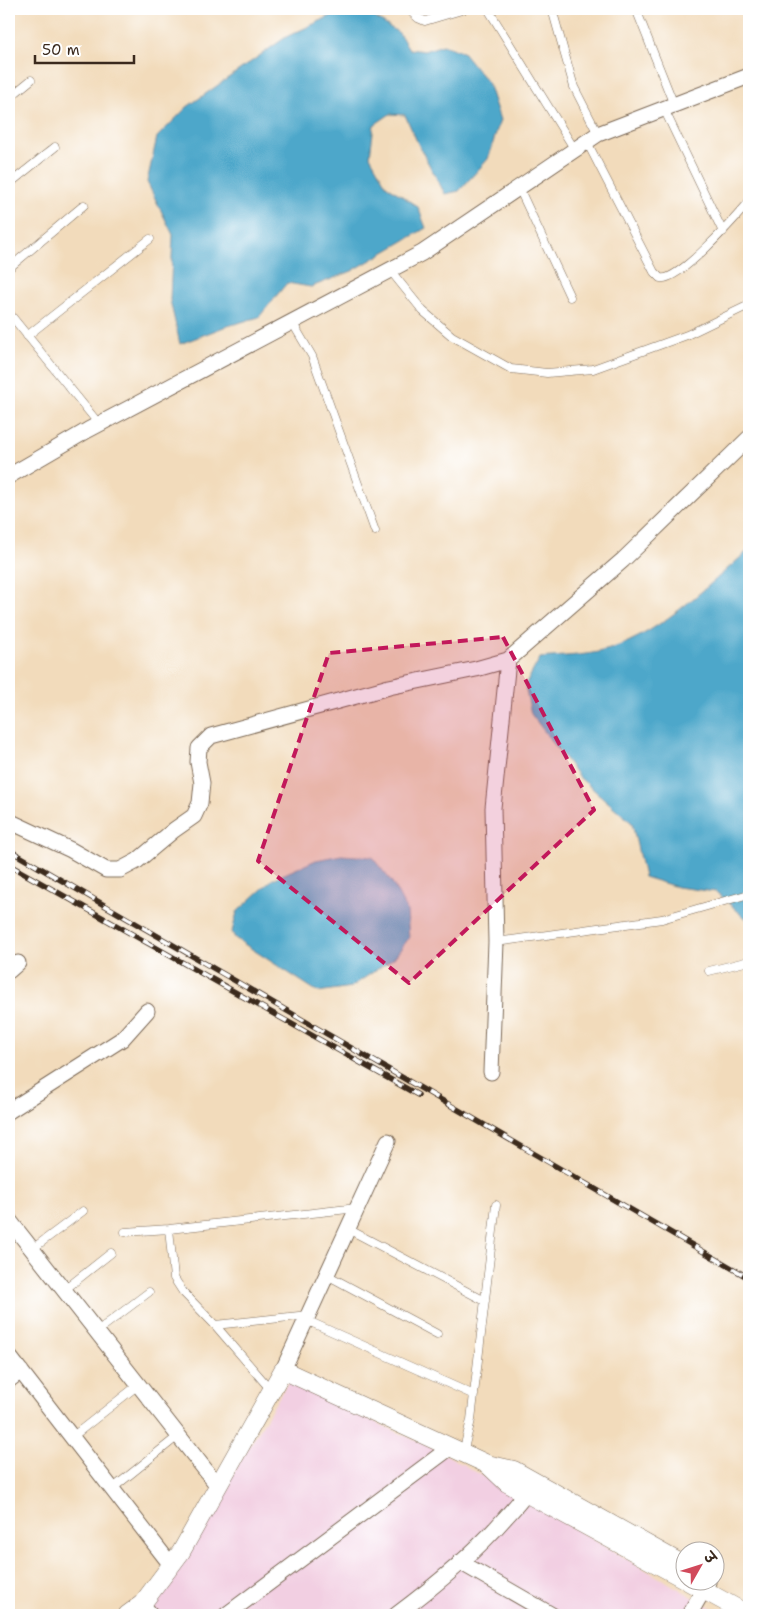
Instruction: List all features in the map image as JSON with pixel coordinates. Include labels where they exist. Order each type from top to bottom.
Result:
[{"type":"street","points":[[9,476],[99,424],[422,253],[586,142],[749,76]]},
{"type":"street","points":[[9,821],[71,850],[106,870],[120,870],[137,861],[194,816],[200,803],[202,783],[198,762],[199,748],[211,736],[389,687],[476,669],[508,660],[623,560],[749,438]]},
{"type":"street","points":[[491,1072],[496,942],[493,808],[508,660]]},
{"type":"street","points":[[9,1111],[122,1039],[147,1012]]},
{"type":"street","points":[[127,1615],[147,1610],[283,1370],[388,1142]]},
{"type":"street","points":[[9,1220],[218,1486]]},
{"type":"street","points":[[9,1356],[15,1376],[72,1436],[172,1564]]},
{"type":"street","points":[[283,1370],[486,1464],[514,1470],[530,1487],[676,1574]]},
{"type":"street","points":[[226,1615],[457,1450]]},
{"type":"street","points":[[396,1615],[436,1585],[492,1532],[530,1487]]},
{"type":"street","points":[[530,1487],[676,1561]]},
{"type":"street","points":[[460,1562],[552,1615]]},
{"type":"street","points":[[689,1615],[700,1592]]},
{"type":"street","points":[[716,1592],[749,1615]]},
{"type":"street","points":[[724,1592],[749,1602]]},
{"type":"lane","points":[[408,9],[418,18],[425,21],[465,9]]},
{"type":"lane","points":[[488,9],[586,142],[654,272],[660,278],[667,279],[680,270],[723,232],[749,202]]},
{"type":"lane","points":[[552,9],[574,87],[586,142]]},
{"type":"lane","points":[[636,9],[669,107],[723,232]]},
{"type":"lane","points":[[9,98],[31,80]]},
{"type":"lane","points":[[9,184],[54,147]]},
{"type":"lane","points":[[519,188],[570,297]]},
{"type":"lane","points":[[9,268],[84,205]]},
{"type":"lane","points":[[27,336],[150,238]]},
{"type":"lane","points":[[390,270],[423,311],[452,336],[511,369],[546,374],[593,369],[687,335],[749,305]]},
{"type":"lane","points":[[9,313],[99,424]]},
{"type":"lane","points":[[292,322],[312,356],[375,531]]},
{"type":"lane","points":[[496,942],[662,919],[749,894]]},
{"type":"lane","points":[[709,971],[749,961]]},
{"type":"lane","points":[[457,1450],[471,1420],[496,1205]]},
{"type":"lane","points":[[125,1232],[169,1229],[358,1208]]},
{"type":"lane","points":[[31,1250],[83,1212]]},
{"type":"lane","points":[[169,1229],[174,1278],[183,1292],[215,1325],[271,1390]]},
{"type":"lane","points":[[348,1229],[485,1301]]},
{"type":"lane","points":[[63,1291],[110,1253]]},
{"type":"lane","points":[[327,1275],[437,1334]]},
{"type":"lane","points":[[96,1332],[149,1292]]},
{"type":"lane","points":[[215,1325],[307,1317],[474,1395]]},
{"type":"lane","points":[[72,1436],[138,1385]]},
{"type":"lane","points":[[112,1489],[178,1436]]},
{"type":"highlighted area","points":[[503,637],[594,810],[409,983],[258,861],[329,653]]},
{"type":"shaded area","points":[[288,1382],[443,1453],[676,1587],[676,1592],[684,1592],[724,1615],[140,1615],[158,1598]]},
{"type":"water","points":[[337,13],[374,17],[399,33],[409,49],[424,51],[443,45],[463,52],[488,83],[500,120],[488,159],[459,191],[445,194],[420,148],[405,115],[390,114],[374,125],[370,156],[386,185],[418,207],[426,228],[352,271],[311,287],[287,283],[259,317],[224,327],[180,344],[170,300],[173,235],[147,182],[157,137],[187,107],[286,37]]},
{"type":"water","points":[[749,550],[749,921],[716,892],[677,887],[644,877],[632,823],[579,777],[531,714],[525,685],[540,658],[598,652],[619,646],[659,624],[697,595]]},
{"type":"water","points":[[341,855],[372,857],[392,882],[407,911],[409,938],[394,958],[351,987],[318,992],[235,938],[232,932],[237,912],[273,879],[316,860]]},
{"type":"railway","points":[[9,850],[749,1278]]},
{"type":"railway","points":[[9,865],[418,1095]]}]
